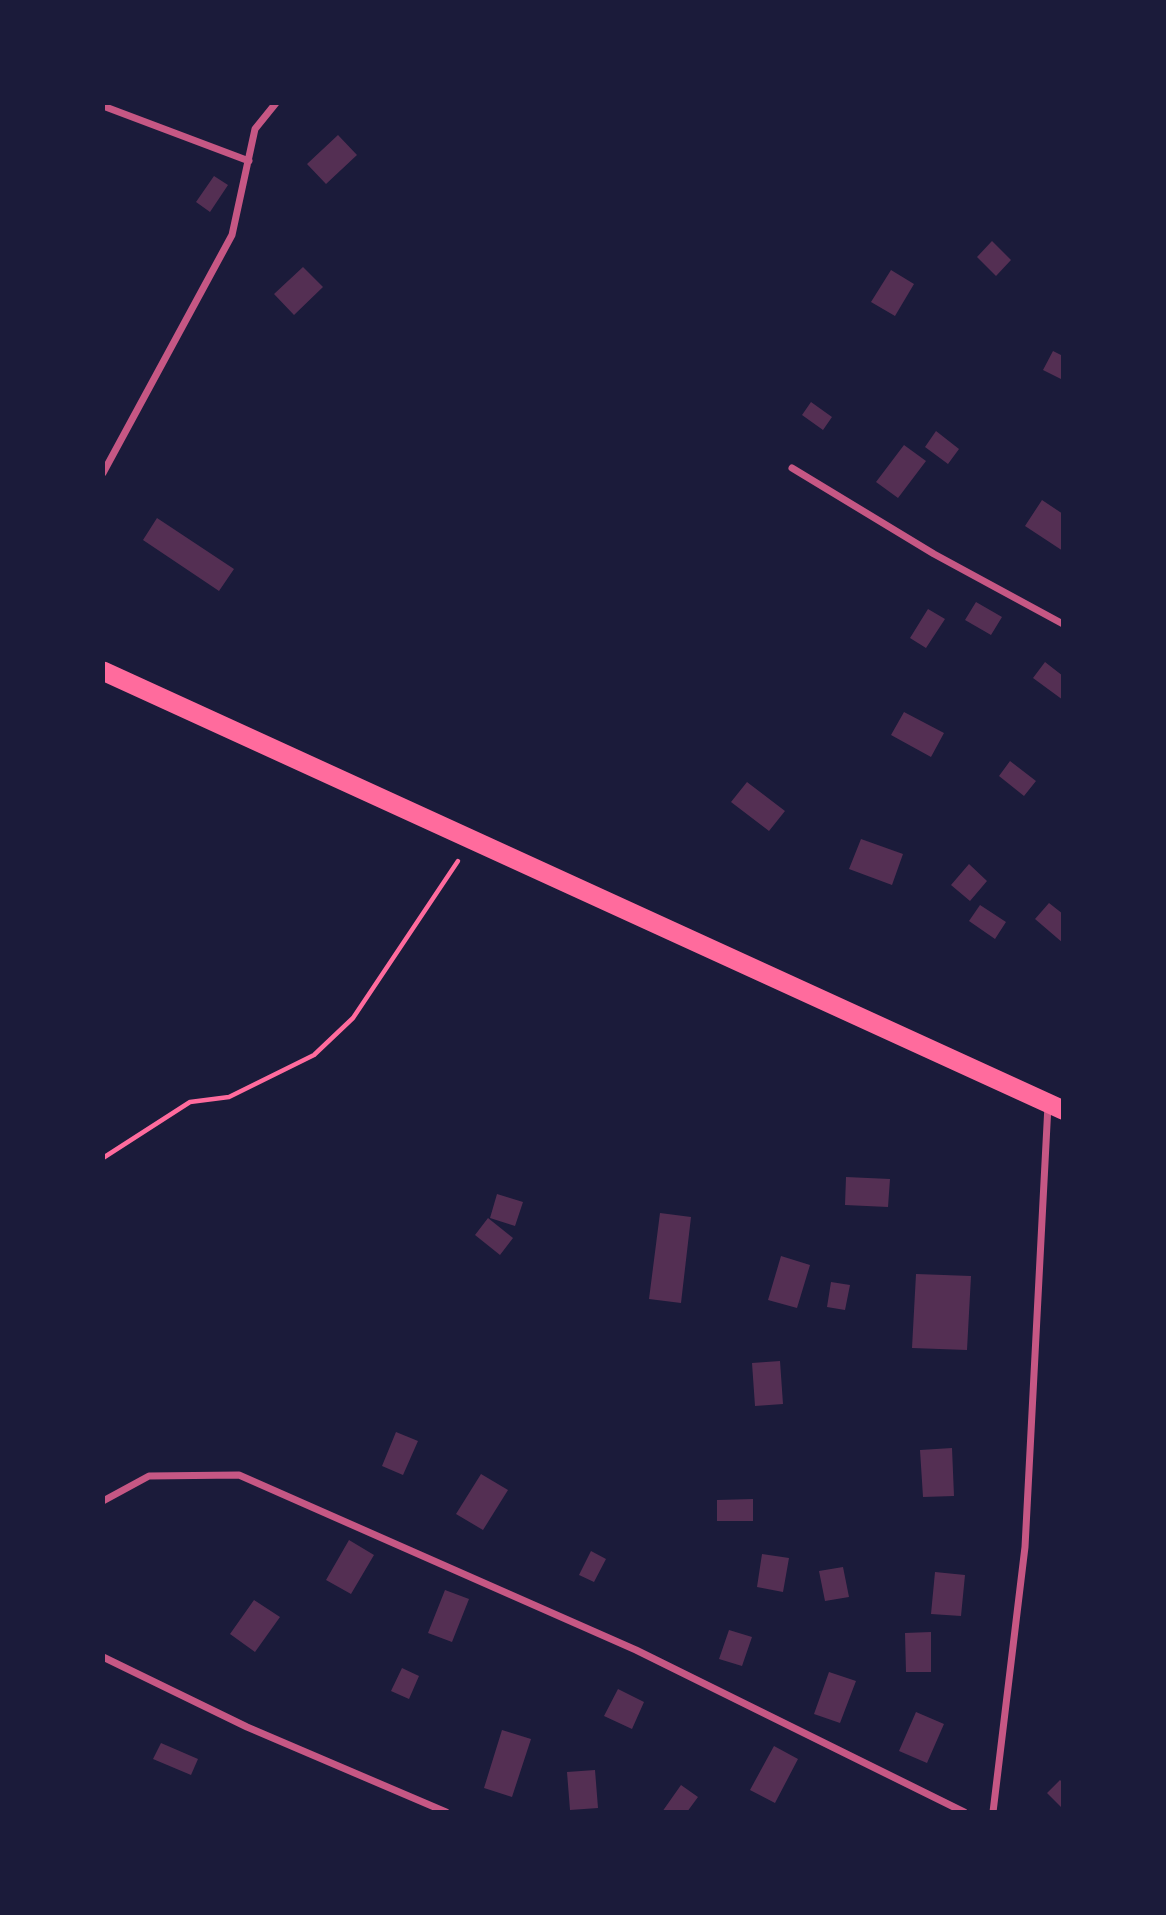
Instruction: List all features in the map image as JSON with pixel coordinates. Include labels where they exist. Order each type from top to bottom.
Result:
[{"type":"highway","points":[[103,671],[1055,1107]]},
{"type":"street","points":[[103,473],[232,235],[255,129],[276,103]]},
{"type":"street","points":[[103,106],[249,161]]},
{"type":"street","points":[[792,468],[933,554],[1063,624]]},
{"type":"street","points":[[993,1812],[1026,1547],[1055,1107]]},
{"type":"street","points":[[103,1502],[149,1476],[239,1475],[636,1650],[964,1812]]},
{"type":"street","points":[[103,1657],[247,1727],[446,1812]]},
{"type":"path","points":[[103,1158],[190,1102],[229,1097],[314,1055],[352,1018],[472,840]]},
{"type":"building","points":[[338,135],[357,155],[326,184],[307,164]]},
{"type":"building","points":[[214,176],[228,185],[210,212],[196,202]]},
{"type":"building","points":[[992,241],[1011,260],[996,276],[977,257]]},
{"type":"building","points":[[303,267],[323,287],[294,315],[274,294]]},
{"type":"building","points":[[891,270],[914,284],[895,316],[871,302]]},
{"type":"building","points":[[1053,351],[1063,356],[1063,380],[1043,370]]},
{"type":"building","points":[[811,402],[832,417],[823,430],[802,415]]},
{"type":"building","points":[[936,431],[959,449],[948,464],[925,447]]},
{"type":"building","points":[[904,445],[926,461],[898,498],[876,482]]},
{"type":"building","points":[[1042,500],[1063,514],[1063,551],[1025,526]]},
{"type":"building","points":[[157,518],[234,569],[219,591],[143,540]]},
{"type":"building","points":[[976,602],[1002,617],[991,635],[965,620]]},
{"type":"building","points":[[928,609],[945,619],[926,648],[910,638]]},
{"type":"building","points":[[1045,662],[1063,676],[1063,700],[1033,678]]},
{"type":"building","points":[[904,712],[944,733],[931,757],[891,735]]},
{"type":"building","points":[[1010,761],[1036,781],[1024,796],[999,776]]},
{"type":"building","points":[[747,782],[785,811],[769,831],[731,802]]},
{"type":"building","points":[[861,839],[903,854],[892,885],[849,869]]},
{"type":"building","points":[[969,864],[987,881],[970,901],[951,885]]},
{"type":"building","points":[[1049,903],[1063,914],[1063,943],[1035,919]]},
{"type":"building","points":[[980,905],[1006,922],[995,939],[969,921]]},
{"type":"building","points":[[846,1177],[890,1179],[888,1207],[845,1205]]},
{"type":"building","points":[[497,1194],[523,1202],[515,1226],[490,1218]]},
{"type":"building","points":[[660,1213],[691,1217],[681,1303],[649,1299]]},
{"type":"building","points":[[488,1218],[513,1238],[500,1255],[475,1235]]},
{"type":"building","points":[[781,1256],[810,1265],[797,1308],[768,1300]]},
{"type":"building","points":[[916,1274],[971,1276],[967,1350],[912,1348]]},
{"type":"building","points":[[831,1282],[850,1285],[845,1310],[827,1307]]},
{"type":"building","points":[[780,1361],[783,1404],[755,1406],[752,1363]]},
{"type":"building","points":[[396,1432],[418,1441],[403,1475],[382,1466]]},
{"type":"building","points":[[952,1448],[954,1496],[923,1497],[920,1450]]},
{"type":"building","points":[[481,1474],[508,1490],[483,1530],[456,1514]]},
{"type":"building","points":[[753,1499],[753,1521],[717,1521],[717,1500]]},
{"type":"building","points":[[349,1540],[374,1555],[351,1594],[326,1580]]},
{"type":"building","points":[[591,1551],[606,1559],[594,1582],[579,1575]]},
{"type":"building","points":[[762,1554],[789,1558],[783,1592],[757,1587]]},
{"type":"building","points":[[843,1567],[849,1597],[825,1601],[819,1571]]},
{"type":"building","points":[[935,1572],[965,1575],[961,1616],[931,1614]]},
{"type":"building","points":[[445,1590],[469,1599],[452,1642],[428,1633]]},
{"type":"building","points":[[254,1600],[280,1617],[255,1652],[230,1634]]},
{"type":"building","points":[[729,1630],[752,1637],[742,1666],[719,1659]]},
{"type":"building","points":[[931,1632],[931,1672],[906,1672],[905,1633]]},
{"type":"building","points":[[402,1668],[419,1676],[409,1699],[391,1691]]},
{"type":"building","points":[[829,1672],[856,1681],[840,1723],[814,1714]]},
{"type":"building","points":[[618,1689],[644,1702],[632,1729],[604,1716]]},
{"type":"building","points":[[916,1712],[944,1724],[927,1763],[899,1751]]},
{"type":"building","points":[[502,1730],[531,1739],[512,1797],[484,1788]]},
{"type":"building","points":[[161,1743],[198,1759],[191,1775],[153,1759]]},
{"type":"building","points":[[774,1746],[798,1759],[775,1803],[750,1790]]},
{"type":"building","points":[[595,1770],[598,1808],[570,1810],[567,1772]]},
{"type":"building","points":[[1060,1780],[1063,1783],[1063,1809],[1047,1793]]},
{"type":"building","points":[[681,1785],[698,1797],[687,1812],[662,1812]]}]
